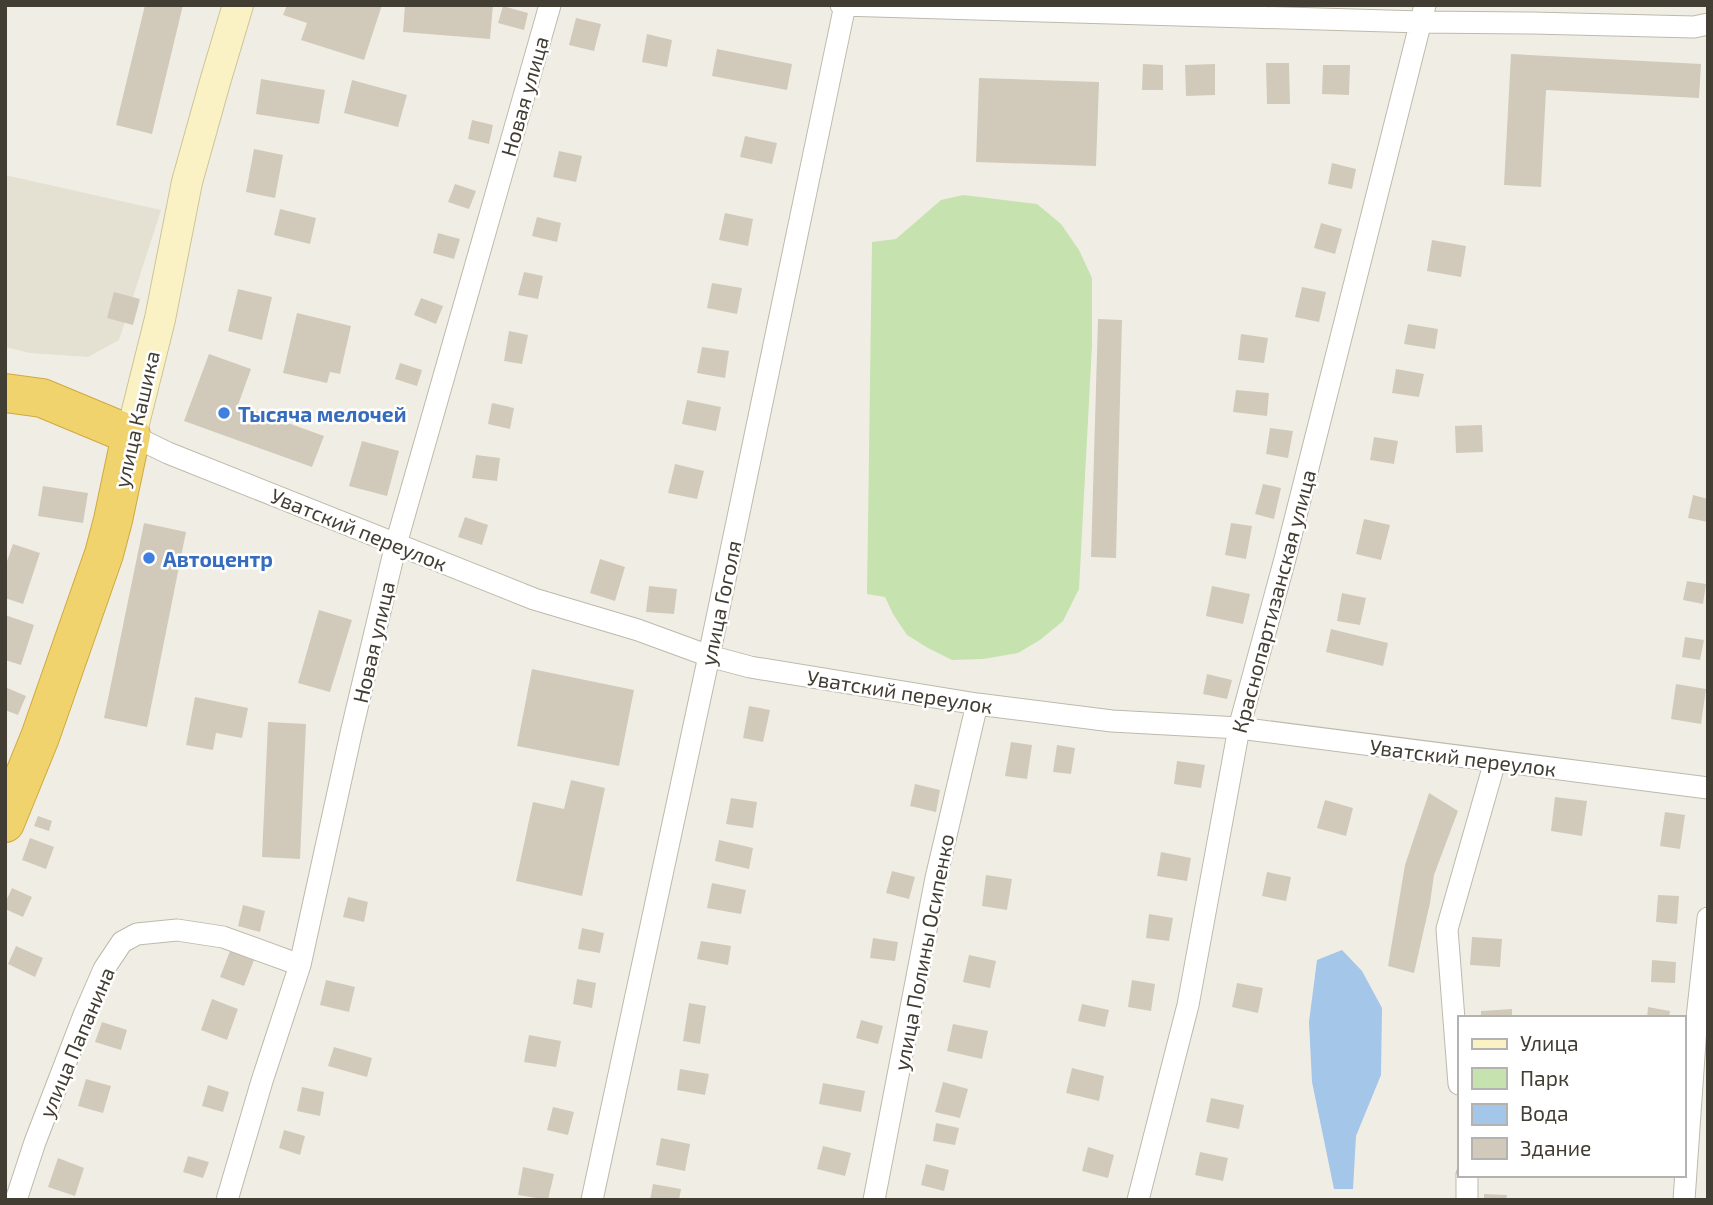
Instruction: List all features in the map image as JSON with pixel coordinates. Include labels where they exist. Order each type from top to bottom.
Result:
[{"type":"highway","points":[[5,393],[42,398],[131,435]]},
{"type":"highway","name":"улица Кашика","points":[[5,823],[40,737],[104,554],[131,435]]},
{"type":"street","name":"улица Кашика","points":[[131,435],[160,319],[187,182],[238,5]]},
{"type":"street","name":"Новая улица","points":[[228,1200],[262,1081],[300,965],[396,544],[550,5]]},
{"type":"street","points":[[843,5],[1423,14],[1694,27],[1708,24]]},
{"type":"street","name":"улица Гоголя","points":[[592,1200],[709,656],[843,5]]},
{"type":"street","name":"Краснопартизанская улица","points":[[1138,1200],[1188,1005],[1239,729],[1285,559],[1423,14]]},
{"type":"street","name":"Уватский переулок","points":[[131,435],[168,453],[534,599],[750,667],[977,704],[1112,721],[1239,729],[1708,788]]},
{"type":"street","name":"улица Полины Осипенко","points":[[874,1200],[936,877],[977,704]]},
{"type":"street","points":[[1458,1071],[1447,929],[1495,761]]},
{"type":"street","points":[[1684,1200],[1696,1027],[1708,918]]},
{"type":"street","name":"улица Папанина","points":[[16,1200],[34,1142],[84,1015],[104,969],[122,942],[137,934],[177,930],[223,937],[300,965]]},
{"type":"street","points":[[1467,1177],[1467,1200]]},
{"type":"shaded area","points":[[5,175],[161,210],[119,340],[88,357],[30,353],[5,347]]},
{"type":"green space","points":[[963,195],[1037,204],[1061,224],[1079,250],[1092,278],[1092,345],[1079,589],[1063,621],[1040,640],[1018,653],[983,659],[952,660],[907,635],[885,597],[867,594],[872,242],[896,239],[941,200]]},
{"type":"water","points":[[1342,950],[1362,971],[1382,1008],[1381,1075],[1356,1136],[1353,1189],[1334,1189],[1312,1082],[1309,1022],[1317,960]]},
{"type":"building","points":[[145,5],[183,5],[152,134],[116,125]]},
{"type":"building","points":[[287,5],[382,5],[364,60],[301,40],[307,23],[283,15]]},
{"type":"building","points":[[405,5],[493,5],[490,39],[403,32]]},
{"type":"building","points":[[503,6],[528,13],[524,30],[498,23]]},
{"type":"building","points":[[576,18],[601,24],[594,51],[569,45]]},
{"type":"building","points":[[647,34],[672,40],[667,67],[642,62]]},
{"type":"building","points":[[717,49],[792,64],[787,90],[712,76]]},
{"type":"building","points":[[1511,54],[1701,64],[1699,98],[1546,90],[1541,187],[1504,185]]},
{"type":"building","points":[[1266,63],[1289,63],[1290,104],[1267,104]]},
{"type":"building","points":[[1143,64],[1163,65],[1163,90],[1142,90]]},
{"type":"building","points":[[1215,64],[1215,95],[1186,96],[1185,65]]},
{"type":"building","points":[[1323,65],[1350,65],[1349,95],[1322,94]]},
{"type":"building","points":[[979,78],[1099,82],[1096,166],[976,162]]},
{"type":"building","points":[[261,79],[325,90],[319,124],[256,114]]},
{"type":"building","points":[[352,80],[407,95],[398,127],[344,113]]},
{"type":"building","points":[[472,120],[493,125],[489,144],[468,139]]},
{"type":"building","points":[[745,136],[777,143],[772,164],[740,157]]},
{"type":"building","points":[[254,149],[283,155],[275,198],[246,192]]},
{"type":"building","points":[[559,151],[582,156],[576,182],[553,177]]},
{"type":"building","points":[[1332,163],[1356,169],[1352,189],[1328,184]]},
{"type":"building","points":[[455,184],[476,191],[469,209],[448,202]]},
{"type":"building","points":[[280,209],[316,218],[310,244],[274,235]]},
{"type":"building","points":[[725,213],[753,219],[748,246],[719,240]]},
{"type":"building","points":[[537,217],[561,223],[557,242],[532,236]]},
{"type":"building","points":[[1321,223],[1342,229],[1335,254],[1314,248]]},
{"type":"building","points":[[438,233],[460,239],[454,259],[433,253]]},
{"type":"building","points":[[1432,240],[1466,246],[1461,277],[1427,271]]},
{"type":"building","points":[[524,272],[543,276],[538,299],[518,295]]},
{"type":"building","points":[[712,283],[742,288],[737,314],[707,308]]},
{"type":"building","points":[[1302,287],[1326,292],[1319,322],[1295,317]]},
{"type":"building","points":[[238,289],[272,297],[262,340],[228,331]]},
{"type":"building","points":[[114,292],[140,299],[133,325],[107,318]]},
{"type":"building","points":[[421,298],[443,306],[436,324],[414,315]]},
{"type":"building","points":[[297,313],[351,326],[340,374],[330,372],[327,383],[283,373]]},
{"type":"building","points":[[1098,319],[1122,320],[1116,558],[1091,557]]},
{"type":"building","points":[[1408,324],[1438,329],[1435,349],[1404,344]]},
{"type":"building","points":[[509,331],[528,335],[522,364],[504,361]]},
{"type":"building","points":[[1241,334],[1268,338],[1264,363],[1238,360]]},
{"type":"building","points":[[702,347],[729,351],[725,378],[697,373]]},
{"type":"building","name":"Тысяча мелочей","points":[[209,354],[251,369],[238,405],[324,436],[312,467],[184,421]]},
{"type":"building","points":[[400,363],[422,370],[417,386],[395,379]]},
{"type":"building","points":[[1396,369],[1424,374],[1419,397],[1392,393]]},
{"type":"building","points":[[1236,390],[1269,393],[1267,416],[1233,412]]},
{"type":"building","points":[[687,400],[721,407],[716,431],[682,424]]},
{"type":"building","points":[[492,403],[514,408],[510,429],[488,424]]},
{"type":"building","points":[[1482,425],[1483,452],[1456,453],[1455,426]]},
{"type":"building","points":[[1270,428],[1293,431],[1288,458],[1266,454]]},
{"type":"building","points":[[1374,437],[1398,441],[1394,464],[1370,460]]},
{"type":"building","points":[[362,441],[399,451],[387,496],[349,486]]},
{"type":"building","points":[[476,455],[500,458],[497,481],[472,478]]},
{"type":"building","points":[[675,464],[704,471],[697,499],[668,493]]},
{"type":"building","points":[[1263,484],[1281,488],[1274,519],[1255,514]]},
{"type":"building","points":[[43,486],[88,493],[83,523],[38,516]]},
{"type":"building","points":[[1693,495],[1708,499],[1708,522],[1688,518]]},
{"type":"building","points":[[465,517],[488,525],[482,545],[458,537]]},
{"type":"building","points":[[1364,519],[1390,525],[1381,560],[1356,554]]},
{"type":"building","points":[[144,523],[186,532],[147,727],[104,718]]},
{"type":"building","points":[[1231,523],[1252,526],[1246,559],[1225,555]]},
{"type":"building","points":[[13,544],[40,553],[23,604],[5,598],[5,567]]},
{"type":"building","points":[[600,559],[625,567],[615,601],[590,593]]},
{"type":"building","points":[[1687,581],[1706,584],[1703,604],[1683,600]]},
{"type":"building","points":[[649,586],[677,589],[674,614],[646,612]]},
{"type":"building","points":[[1212,586],[1250,594],[1243,624],[1206,616]]},
{"type":"building","points":[[1342,593],[1366,598],[1360,625],[1337,621]]},
{"type":"building","points":[[319,610],[352,620],[330,692],[298,683]]},
{"type":"building","points":[[5,615],[34,625],[21,665],[5,660]]},
{"type":"building","points":[[1331,629],[1388,643],[1383,666],[1326,652]]},
{"type":"building","points":[[1685,637],[1704,640],[1700,660],[1682,657]]},
{"type":"building","points":[[532,669],[634,690],[619,766],[517,746]]},
{"type":"building","points":[[1207,674],[1232,680],[1227,699],[1203,694]]},
{"type":"building","points":[[1676,684],[1706,689],[1701,724],[1671,719]]},
{"type":"building","points":[[5,687],[26,696],[18,715],[5,710]]},
{"type":"building","points":[[195,697],[248,708],[242,738],[216,733],[213,750],[186,745]]},
{"type":"building","points":[[749,706],[770,710],[763,742],[743,738]]},
{"type":"building","points":[[268,722],[306,724],[300,859],[262,857]]},
{"type":"building","points":[[1011,742],[1032,745],[1027,779],[1005,776]]},
{"type":"building","points":[[1057,745],[1075,748],[1071,774],[1053,772]]},
{"type":"building","points":[[1177,761],[1205,765],[1201,788],[1174,784]]},
{"type":"building","points":[[571,780],[605,788],[582,896],[516,881],[533,802],[564,809]]},
{"type":"building","points":[[915,784],[940,790],[936,812],[910,806]]},
{"type":"building","points":[[1429,793],[1458,811],[1434,875],[1414,973],[1388,966],[1405,865]]},
{"type":"building","points":[[1555,797],[1587,801],[1582,836],[1551,831]]},
{"type":"building","points":[[731,798],[757,802],[753,828],[726,824]]},
{"type":"building","points":[[1325,800],[1353,808],[1346,836],[1317,828]]},
{"type":"building","points":[[1665,812],[1685,815],[1680,849],[1660,846]]},
{"type":"building","points":[[38,816],[52,821],[49,831],[34,826]]},
{"type":"building","points":[[30,838],[54,847],[46,869],[22,860]]},
{"type":"building","points":[[719,840],[753,848],[749,869],[715,861]]},
{"type":"building","points":[[1161,852],[1191,858],[1187,881],[1157,876]]},
{"type":"building","points":[[892,871],[915,877],[909,899],[886,893]]},
{"type":"building","points":[[1267,872],[1291,877],[1286,901],[1262,896]]},
{"type":"building","points":[[986,875],[1012,879],[1007,910],[982,906]]},
{"type":"building","points":[[712,883],[746,890],[741,914],[707,908]]},
{"type":"building","points":[[12,888],[32,897],[23,917],[5,909]]},
{"type":"building","points":[[1658,895],[1679,896],[1677,924],[1656,922]]},
{"type":"building","points":[[348,897],[368,902],[364,922],[343,917]]},
{"type":"building","points":[[243,905],[265,911],[260,932],[238,926]]},
{"type":"building","points":[[1149,914],[1173,918],[1169,941],[1146,938]]},
{"type":"building","points":[[582,928],[604,933],[600,953],[578,949]]},
{"type":"building","points":[[1472,937],[1502,939],[1500,967],[1470,965]]},
{"type":"building","points":[[873,938],[898,942],[895,961],[870,958]]},
{"type":"building","points":[[701,941],[731,946],[728,965],[697,959]]},
{"type":"building","points":[[16,946],[43,958],[35,977],[8,964]]},
{"type":"building","points":[[230,951],[254,960],[244,986],[220,977]]},
{"type":"building","points":[[969,955],[996,961],[990,988],[963,982]]},
{"type":"building","points":[[1652,960],[1676,962],[1675,983],[1651,982]]},
{"type":"building","points":[[577,979],[596,983],[592,1008],[573,1004]]},
{"type":"building","points":[[326,980],[355,987],[349,1012],[320,1005]]},
{"type":"building","points":[[1132,980],[1155,984],[1151,1011],[1128,1007]]},
{"type":"building","points":[[1237,983],[1263,988],[1258,1013],[1232,1007]]},
{"type":"building","points":[[212,999],[238,1009],[227,1040],[201,1030]]},
{"type":"building","points":[[689,1003],[706,1006],[700,1044],[683,1041]]},
{"type":"building","points":[[1082,1004],[1109,1010],[1105,1027],[1078,1021]]},
{"type":"building","points":[[1648,1007],[1670,1011],[1669,1016],[1647,1016]]},
{"type":"building","points":[[1512,1009],[1512,1016],[1481,1016],[1481,1011]]},
{"type":"building","points":[[861,1020],[883,1026],[878,1044],[856,1038]]},
{"type":"building","points":[[102,1022],[127,1030],[121,1050],[95,1042]]},
{"type":"building","points":[[953,1024],[988,1031],[982,1059],[947,1051]]},
{"type":"building","points":[[529,1035],[561,1041],[556,1067],[524,1062]]},
{"type":"building","points":[[334,1047],[372,1058],[367,1077],[328,1066]]},
{"type":"building","points":[[1072,1068],[1104,1076],[1099,1101],[1066,1093]]},
{"type":"building","points":[[680,1069],[709,1074],[705,1095],[677,1090]]},
{"type":"building","points":[[86,1079],[111,1086],[103,1113],[78,1106]]},
{"type":"building","points":[[943,1082],[968,1089],[960,1118],[935,1112]]},
{"type":"building","points":[[823,1083],[865,1091],[861,1112],[819,1104]]},
{"type":"building","points":[[208,1085],[229,1092],[223,1112],[202,1106]]},
{"type":"building","points":[[302,1087],[324,1092],[320,1116],[297,1111]]},
{"type":"building","points":[[1211,1098],[1244,1105],[1239,1129],[1206,1122]]},
{"type":"building","points":[[553,1107],[574,1112],[568,1135],[547,1130]]},
{"type":"building","points":[[936,1123],[959,1128],[955,1145],[933,1141]]},
{"type":"building","points":[[284,1130],[305,1136],[300,1155],[279,1148]]},
{"type":"building","points":[[661,1138],[690,1144],[685,1171],[656,1165]]},
{"type":"building","points":[[823,1146],[851,1153],[845,1176],[817,1169]]},
{"type":"building","points":[[1088,1147],[1114,1155],[1108,1178],[1082,1171]]},
{"type":"building","points":[[1200,1152],[1228,1158],[1223,1181],[1195,1175]]},
{"type":"building","points":[[188,1156],[209,1162],[203,1178],[183,1172]]},
{"type":"building","points":[[58,1158],[84,1168],[75,1196],[48,1187]]},
{"type":"building","points":[[926,1164],[949,1170],[944,1191],[921,1185]]},
{"type":"building","points":[[523,1167],[554,1174],[548,1200],[518,1195]]},
{"type":"building","points":[[653,1184],[681,1189],[679,1200],[650,1200]]},
{"type":"building","points":[[1484,1194],[1507,1195],[1506,1200],[1484,1200]]},
{"type":"place","name":"Тысяча мелочей","points":[[224,413]]},
{"type":"place","name":"Автоцентр","points":[[149,558]]}]
